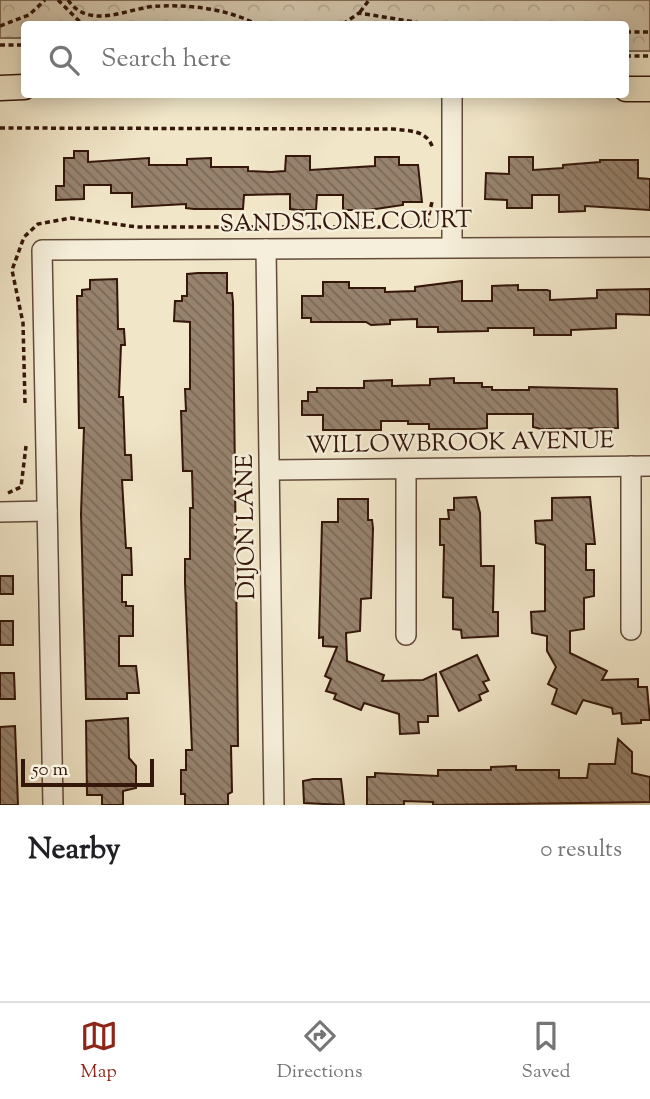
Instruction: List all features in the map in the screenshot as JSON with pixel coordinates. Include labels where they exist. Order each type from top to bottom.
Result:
[{"type":"main road","points":[[0,88],[21,87]]},
{"type":"main road","points":[[629,89],[650,89]]},
{"type":"street","points":[[452,98],[452,246]]},
{"type":"street","name":"SANDSTONE COURT","points":[[47,511],[42,250],[650,247]]},
{"type":"street","name":"DIJON LANE","points":[[266,249],[274,805]]},
{"type":"street","points":[[631,631],[640,466]]},
{"type":"street","name":"WILLOWBROOK AVENUE","points":[[271,470],[640,466]]},
{"type":"street","points":[[406,470],[406,635]]},
{"type":"street","points":[[0,512],[47,511],[52,805]]},
{"type":"path","points":[[0,26],[29,15],[45,0]]},
{"type":"path","points":[[58,0],[79,21]]},
{"type":"path","points":[[68,0],[76,9],[88,15],[109,15],[150,6],[178,6],[229,13],[249,21]]},
{"type":"path","points":[[347,21],[359,13],[369,0]]},
{"type":"path","points":[[359,13],[408,21]]},
{"type":"path","points":[[629,33],[650,32]]},
{"type":"path","points":[[0,45],[21,45]]},
{"type":"path","points":[[629,55],[650,55]]},
{"type":"path","points":[[0,128],[393,129],[427,136],[434,154]]},
{"type":"path","points":[[25,407],[23,323],[12,277],[18,248],[24,237],[38,224],[71,218],[137,227],[419,226],[427,222],[433,192]]},
{"type":"path","points":[[0,494],[21,487],[26,435]]},
{"type":"green space","points":[[0,0],[650,0],[650,51],[629,51],[629,21],[21,21],[21,38],[0,38]]},
{"type":"building","points":[[74,151],[88,151],[88,162],[149,158],[149,165],[187,165],[187,159],[211,158],[211,167],[248,167],[248,171],[271,172],[285,171],[286,156],[310,156],[310,170],[375,166],[375,157],[399,157],[399,165],[418,165],[422,202],[403,202],[403,205],[369,210],[343,210],[343,195],[317,195],[316,210],[298,210],[290,209],[290,194],[244,195],[243,209],[194,209],[186,208],[186,204],[132,207],[132,193],[111,193],[111,185],[84,185],[84,199],[56,200],[56,186],[64,186],[64,158],[74,158]]},
{"type":"building","points":[[509,157],[533,157],[533,170],[563,168],[563,165],[600,160],[638,160],[638,178],[650,179],[650,210],[585,206],[585,211],[559,212],[559,195],[532,195],[532,208],[507,208],[507,200],[485,199],[486,173],[509,174]]},
{"type":"building","points":[[227,273],[227,293],[232,293],[233,302],[238,746],[231,746],[232,792],[228,794],[228,805],[185,805],[185,794],[181,794],[181,770],[186,770],[186,750],[192,750],[185,559],[190,559],[190,508],[193,508],[192,471],[183,471],[181,411],[186,411],[185,389],[190,389],[190,322],[174,321],[175,301],[182,301],[182,296],[187,296],[187,274]]},
{"type":"building","points":[[117,279],[118,329],[124,329],[125,345],[121,345],[119,397],[123,397],[125,455],[131,455],[132,480],[122,480],[126,548],[131,548],[132,575],[122,575],[122,602],[126,602],[126,606],[133,606],[133,636],[119,636],[119,666],[136,666],[139,693],[127,693],[127,699],[86,699],[81,514],[84,428],[79,428],[77,296],[82,296],[82,290],[90,289],[90,280]]},
{"type":"building","points":[[462,281],[462,301],[492,301],[492,286],[518,285],[518,290],[547,290],[550,291],[550,300],[597,298],[597,290],[650,289],[650,315],[616,314],[616,328],[571,330],[571,335],[534,335],[534,328],[438,332],[438,327],[417,327],[417,319],[390,320],[390,324],[371,325],[366,322],[311,322],[311,318],[302,318],[302,296],[323,296],[323,282],[349,282],[349,288],[385,288],[385,292],[415,291],[415,287]]},
{"type":"building","points":[[454,378],[454,383],[482,383],[482,387],[492,387],[492,390],[529,390],[529,387],[617,389],[618,428],[541,429],[533,427],[533,414],[487,414],[487,428],[478,429],[429,429],[429,424],[381,421],[381,430],[323,430],[323,415],[302,415],[302,401],[308,401],[308,392],[317,392],[317,388],[364,388],[364,381],[392,380],[392,386],[430,385],[430,379]]},
{"type":"building","points":[[476,497],[480,513],[481,566],[494,566],[493,612],[498,612],[498,636],[462,638],[461,630],[453,629],[453,598],[443,597],[444,545],[440,545],[440,519],[449,519],[448,510],[454,510],[454,498]]},
{"type":"building","points":[[590,497],[595,544],[586,544],[586,570],[594,570],[594,596],[584,598],[584,629],[570,631],[570,653],[607,671],[602,680],[638,679],[638,687],[647,687],[650,720],[641,720],[641,723],[622,724],[621,713],[613,714],[612,708],[583,700],[576,714],[552,704],[557,689],[548,684],[556,667],[547,651],[547,636],[532,633],[531,612],[545,611],[545,545],[536,543],[535,521],[552,520],[552,498]]},
{"type":"building","points":[[338,499],[368,499],[368,520],[372,520],[373,528],[371,598],[361,599],[360,631],[346,633],[347,661],[384,675],[382,681],[423,680],[436,674],[438,716],[428,716],[428,722],[418,722],[419,733],[400,734],[399,714],[364,703],[361,710],[334,699],[336,694],[326,691],[331,679],[325,676],[337,647],[323,646],[323,637],[319,638],[322,522],[338,522]]},
{"type":"building","points":[[0,576],[13,576],[13,594],[0,594]]},
{"type":"building","points":[[0,621],[13,621],[13,645],[0,645]]},
{"type":"building","points":[[477,655],[489,680],[483,682],[488,691],[479,695],[481,700],[459,711],[440,672]]},
{"type":"building","points":[[0,673],[14,673],[15,699],[0,699]]},
{"type":"building","points":[[128,718],[129,758],[136,766],[136,788],[123,791],[123,805],[102,805],[102,795],[87,795],[86,721]]},
{"type":"building","points":[[15,726],[18,805],[0,805],[0,727]]},
{"type":"building","points":[[618,739],[632,752],[632,773],[650,777],[650,802],[433,805],[433,802],[404,801],[404,805],[367,805],[367,777],[375,777],[375,773],[438,776],[438,770],[491,770],[491,767],[516,766],[516,770],[559,770],[559,778],[587,778],[589,764],[615,764]]},
{"type":"building","points":[[341,779],[344,805],[304,803],[303,781]]}]
